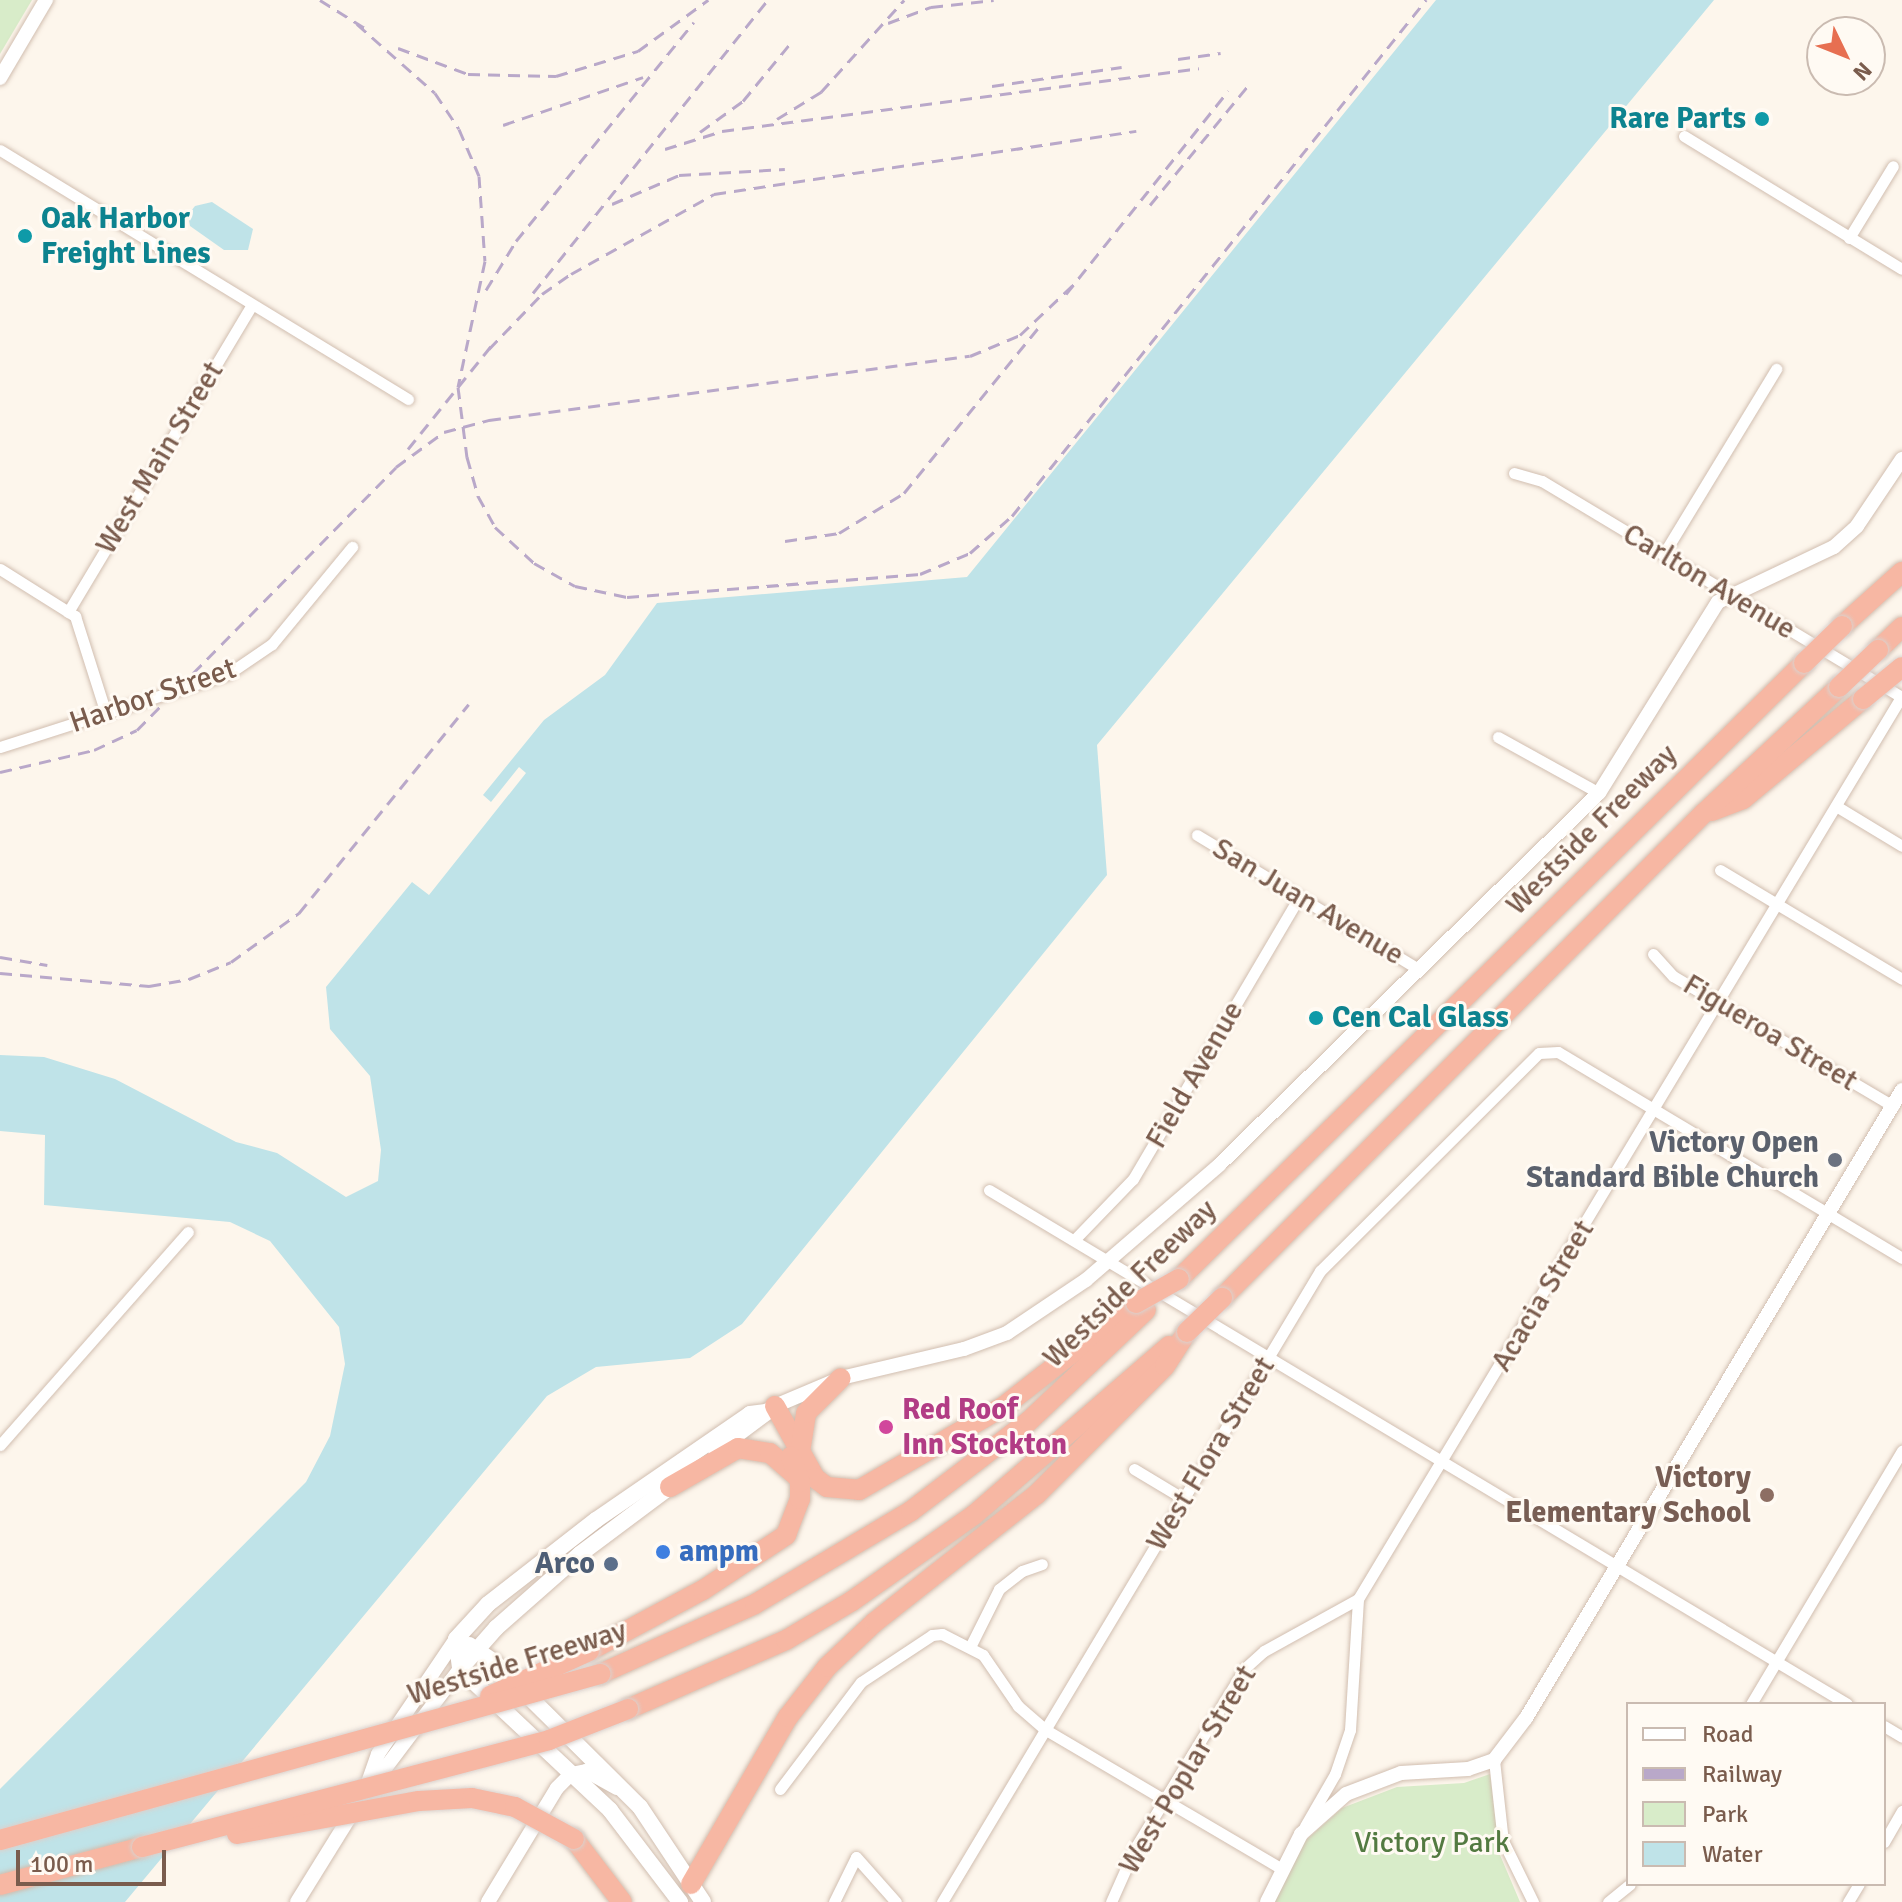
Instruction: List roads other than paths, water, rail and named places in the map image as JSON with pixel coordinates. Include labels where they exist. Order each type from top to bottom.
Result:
[{"type":"highway","name":"Westside Freeway","points":[[0,1840],[600,1674],[755,1604],[911,1511],[1029,1421],[1141,1306],[1181,1277],[1804,663],[1902,572]]},
{"type":"highway","points":[[0,1885],[549,1740],[786,1640],[888,1577],[1008,1488],[1187,1332],[1704,813],[1902,627]]},
{"type":"highway","points":[[1704,813],[1743,799],[1902,667]]},
{"type":"highway","points":[[771,1409],[810,1472],[827,1487],[851,1491],[870,1487],[1003,1407],[1141,1306]]},
{"type":"highway","points":[[684,1896],[788,1717],[827,1667],[875,1622],[1036,1495],[1165,1366],[1187,1332]]},
{"type":"highway","points":[[800,1452],[806,1413],[841,1378]]},
{"type":"highway","points":[[436,1721],[589,1651],[703,1590],[776,1543],[796,1518],[800,1482],[771,1409]]},
{"type":"highway","points":[[670,1487],[738,1448],[750,1447],[782,1459],[800,1482]]},
{"type":"highway","points":[[142,1847],[439,1798],[515,1807],[574,1839],[622,1902]]},
{"type":"main road","points":[[456,1639],[488,1604],[645,1487],[750,1414],[771,1409]]},
{"type":"main road","points":[[460,1669],[477,1648],[580,1554],[771,1409]]},
{"type":"main road","points":[[637,1512],[645,1487]]},
{"type":"main road","points":[[456,1639],[477,1648],[625,1791],[659,1831],[684,1896]]},
{"type":"main road","points":[[456,1639],[460,1669],[626,1827],[684,1896],[703,1902]]},
{"type":"street","points":[[0,78],[46,0]]},
{"type":"street","points":[[1684,136],[1902,269]]},
{"type":"street","points":[[0,150],[408,399]]},
{"type":"street","points":[[1849,238],[1893,166]]},
{"type":"street","name":"West Main Street","points":[[68,612],[252,305]]},
{"type":"street","points":[[1663,555],[1776,369]]},
{"type":"street","points":[[771,1409],[841,1378],[964,1349],[1007,1333],[1071,1293],[1219,1165],[1599,793],[1708,613],[1729,594],[1834,547],[1857,526],[1902,459]]},
{"type":"street","name":"Carlton Avenue","points":[[1514,473],[1542,481],[1902,697]]},
{"type":"street","name":"Harbor Street","points":[[0,747],[208,683],[260,654],[352,547]]},
{"type":"street","points":[[0,569],[75,616],[106,714]]},
{"type":"street","name":"Acacia Street","points":[[1301,1834],[1335,1774],[1350,1730],[1358,1599],[1902,697]]},
{"type":"street","points":[[1498,737],[1599,793]]},
{"type":"street","points":[[1836,806],[1902,846]]},
{"type":"street","name":"San Juan Avenue","points":[[1197,835],[1418,969]]},
{"type":"street","points":[[1720,870],[1902,979]]},
{"type":"street","name":"Field Avenue","points":[[1075,1239],[1133,1179],[1299,897]]},
{"type":"street","name":"Figueroa Street","points":[[1653,954],[1673,976],[1893,1106]]},
{"type":"street","name":"West Flora Street","points":[[942,1902],[1329,1262],[1539,1053],[1558,1052],[1654,1110]]},
{"type":"street","points":[[1267,1902],[1280,1868],[1301,1834],[1346,1794],[1371,1782],[1417,1771],[1468,1769],[1494,1760],[1526,1718],[1618,1568],[1902,1090]]},
{"type":"street","points":[[1654,1110],[1902,1258]]},
{"type":"street","points":[[989,1190],[1844,1702]]},
{"type":"street","points":[[0,1445],[188,1232]]},
{"type":"street","points":[[1752,1702],[1902,1451]]},
{"type":"street","points":[[1134,1469],[1184,1499]]},
{"type":"street","points":[[970,1647],[999,1589],[1022,1571],[1042,1564]]},
{"type":"street","name":"West Poplar Street","points":[[1111,1902],[1163,1802],[1245,1668],[1264,1651],[1358,1599]]},
{"type":"street","points":[[780,1789],[803,1753],[869,1675],[932,1635],[948,1635],[983,1655],[1018,1706],[1046,1730],[1163,1802],[1280,1868]]},
{"type":"street","points":[[364,1795],[378,1754],[456,1639]]},
{"type":"street","points":[[297,1902],[364,1795],[460,1669]]},
{"type":"street","points":[[1494,1760],[1503,1841],[1533,1902]]},
{"type":"street","points":[[488,1902],[557,1788],[571,1774],[593,1774],[625,1791]]},
{"type":"street","points":[[1886,1839],[1902,1811]]},
{"type":"street","points":[[834,1902],[856,1857],[896,1902]]},
{"type":"street","points":[[1608,1902],[1628,1886]]},
{"type":"water","points":[[1436,0],[1714,0],[1097,745],[1107,875],[742,1324],[690,1358],[596,1367],[547,1396],[125,1902],[0,1902],[0,1789],[306,1482],[330,1436],[345,1364],[339,1327],[270,1241],[230,1222],[44,1205],[45,1135],[0,1131],[0,1055],[44,1057],[115,1079],[236,1142],[277,1153],[346,1197],[378,1181],[381,1150],[370,1076],[330,1029],[326,987],[412,882],[429,895],[526,773],[519,767],[491,802],[483,795],[544,720],[605,675],[657,603],[967,577]]},
{"type":"water","points":[[212,202],[253,229],[248,250],[224,250],[190,226],[188,215],[195,206]]},
{"type":"railway","points":[[320,0],[368,30]]},
{"type":"railway","points":[[398,48],[468,74],[556,76],[638,51],[708,0]]},
{"type":"railway","points":[[533,293],[768,0]]},
{"type":"railway","points":[[777,119],[821,92],[904,0]]},
{"type":"railway","points":[[888,23],[931,7],[994,0]]},
{"type":"railway","points":[[357,24],[435,93],[459,129],[479,176],[485,261],[458,387],[467,457],[478,496],[495,527],[534,563],[575,586],[627,597],[920,574],[970,553],[1012,516],[1426,0]]},
{"type":"railway","points":[[486,290],[516,241],[694,22]]},
{"type":"railway","points":[[700,132],[743,101],[789,45]]},
{"type":"railway","points":[[1178,59],[1221,53]]},
{"type":"railway","points":[[992,86],[1122,67]]},
{"type":"railway","points":[[665,149],[722,131],[1199,68]]},
{"type":"railway","points":[[503,125],[643,77]]},
{"type":"railway","points":[[1150,205],[1251,82]]},
{"type":"railway","points":[[1066,294],[1228,91]]},
{"type":"railway","points":[[489,349],[542,294],[571,274],[714,194],[1136,131]]},
{"type":"railway","points":[[612,204],[679,175],[785,169]]},
{"type":"railway","points":[[0,772],[94,750],[137,730],[396,467],[444,432],[489,420],[970,356],[1020,335],[1073,285]]},
{"type":"railway","points":[[785,541],[839,533],[904,493],[1038,328]]},
{"type":"railway","points":[[408,449],[496,340]]},
{"type":"railway","points":[[0,973],[149,986],[189,979],[231,962],[299,913],[469,704]]},
{"type":"railway","points":[[0,957],[47,965]]},
{"type":"place","name":"Rare Parts","points":[[1762,119]]},
{"type":"place","name":"Oak Harbor Freight Lines","points":[[25,236]]},
{"type":"place","name":"Cen Cal Glass","points":[[1316,1018]]},
{"type":"place","name":"Victory Open Standard Bible Church","points":[[1835,1160]]},
{"type":"place","name":"Red Roof Inn Stockton","points":[[886,1427]]},
{"type":"place","name":"Victory Elementary School","points":[[1767,1495]]},
{"type":"place","name":"ampm","points":[[663,1552]]},
{"type":"place","name":"Arco","points":[[611,1564]]},
{"type":"park label","name":"Victory Park","points":[[1432,1843]]}]
